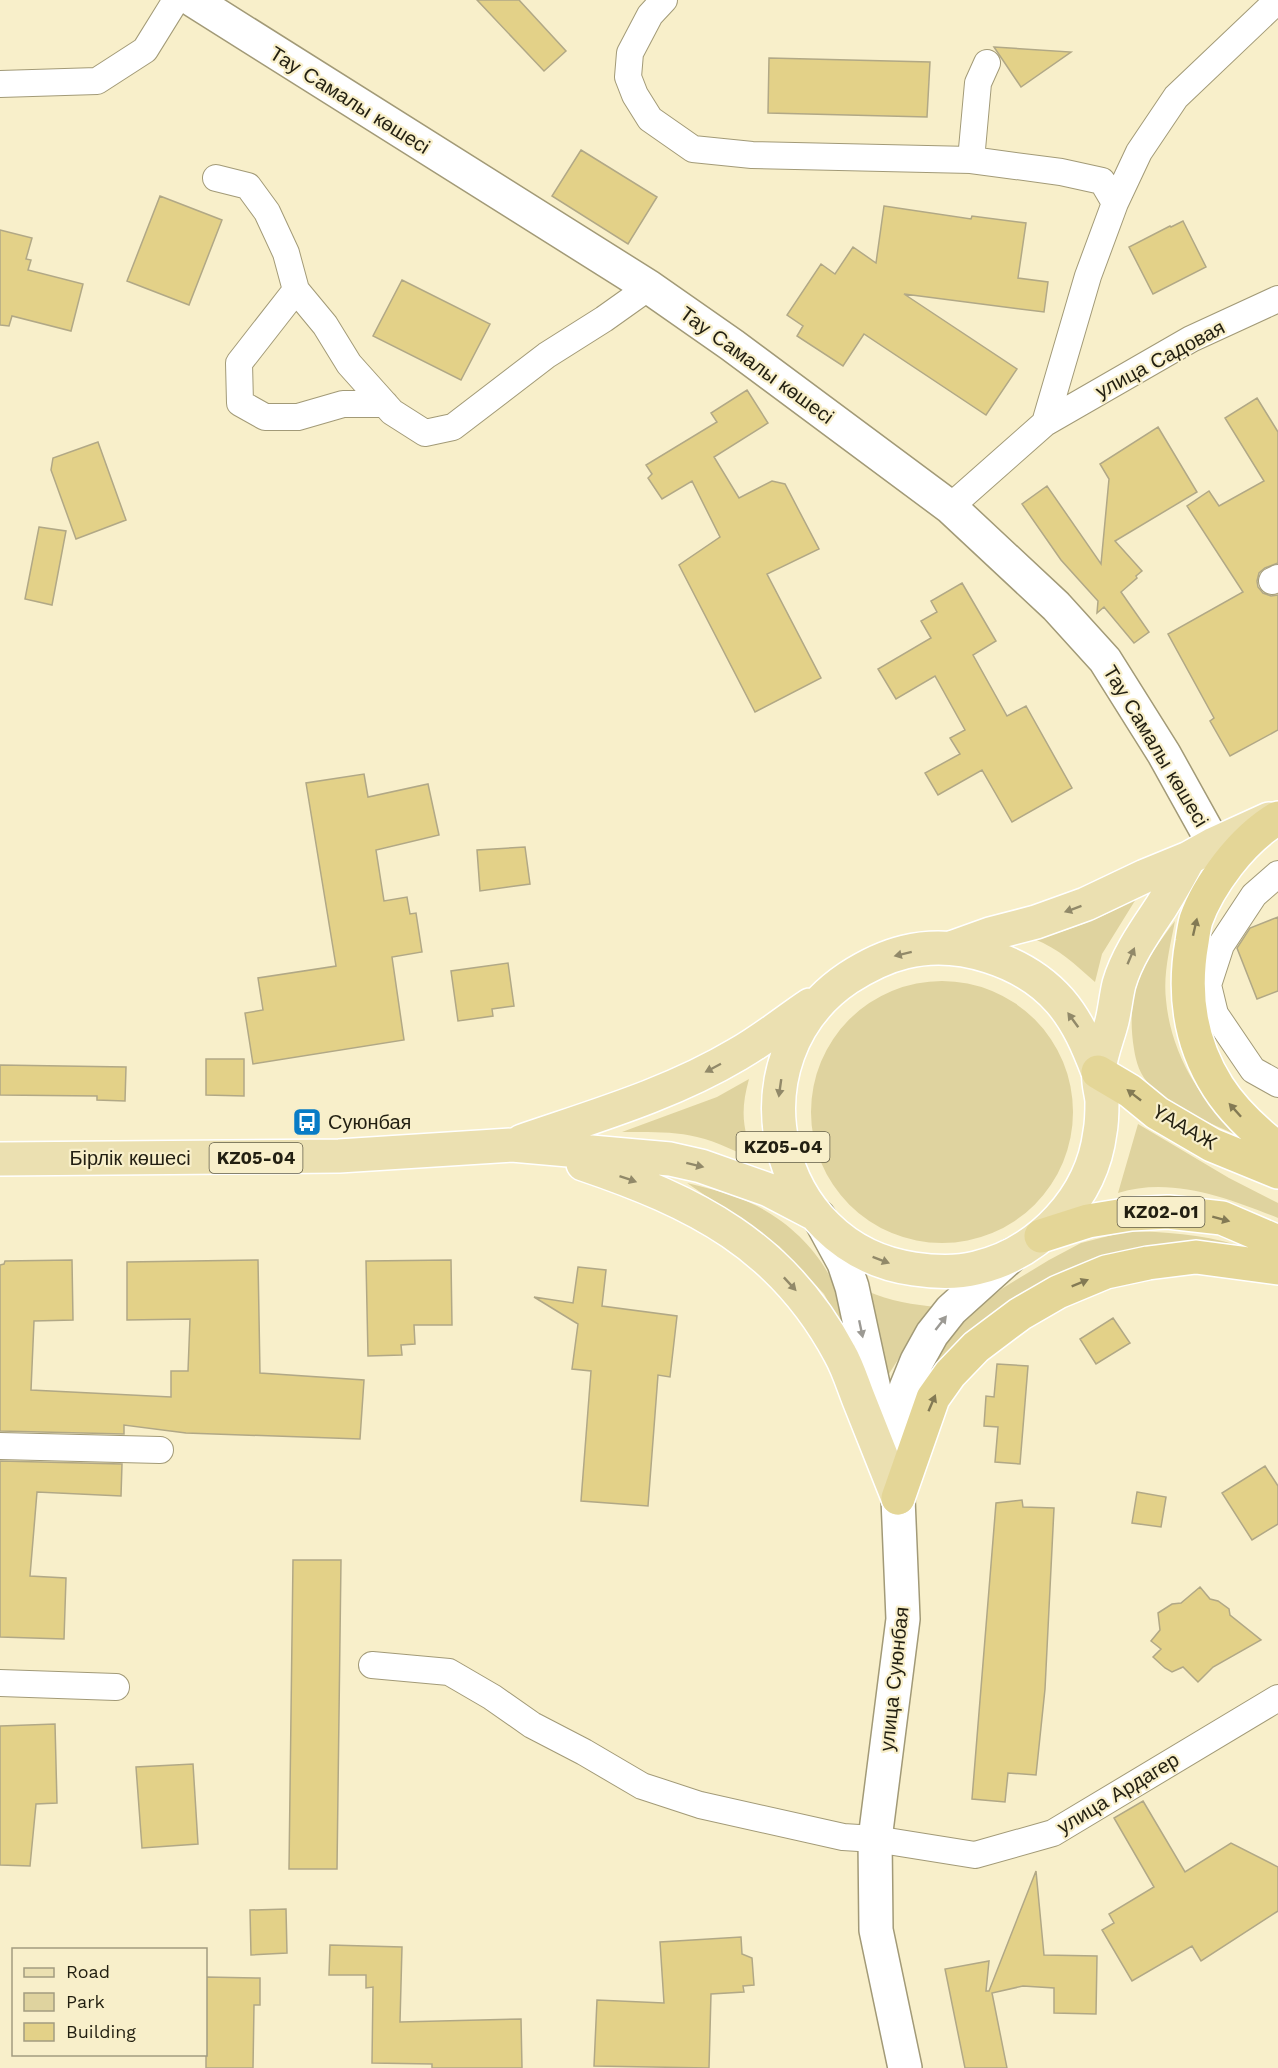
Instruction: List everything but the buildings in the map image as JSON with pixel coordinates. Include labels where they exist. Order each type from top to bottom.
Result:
[{"type":"highway","points":[[1278,817],[1238,850],[1215,881],[1196,920],[1188,962],[1187,992],[1190,1021],[1199,1048],[1217,1086],[1232,1107],[1278,1149]]},
{"type":"highway","name":"ҮАААЖ","points":[[1098,1072],[1130,1091],[1157,1113],[1212,1145],[1278,1172]]},
{"type":"highway","name":"KZ02-01","points":[[1041,1236],[1088,1221],[1131,1214],[1168,1212],[1222,1218],[1278,1242]]},
{"type":"highway","points":[[898,1498],[933,1398],[950,1374],[976,1347],[1039,1303],[1058,1292],[1106,1272],[1148,1263],[1196,1257],[1278,1268]]},
{"type":"main road","points":[[1201,851],[1278,817]]},
{"type":"main road","name":"KZ05-04","points":[[949,949],[1086,904],[1201,851]]},
{"type":"main road","name":"KZ05-04","points":[[1098,1072],[1112,1022],[1119,983],[1136,944],[1201,851]]},
{"type":"main road","name":"KZ05-04","points":[[512,1145],[624,1106],[703,1073],[739,1054],[832,989],[866,966],[906,952],[949,949],[988,955],[1026,973],[1059,1000],[1083,1034],[1098,1072],[1102,1103],[1100,1133],[1093,1162],[1080,1191],[1063,1215],[1041,1236],[1012,1255],[976,1268],[937,1272],[899,1267],[863,1253],[831,1230],[818,1216],[806,1201],[788,1167],[779,1129],[779,1091],[788,1053],[806,1019],[832,989]]},
{"type":"main road","points":[[512,1145],[584,1164],[638,1183],[682,1202],[714,1219],[770,1262],[818,1316],[841,1356],[898,1498]]},
{"type":"main road","name":"KZ05-04","points":[[512,1145],[670,1159],[701,1166],[769,1190],[818,1216]]},
{"type":"main road","name":"Бірлік көшесі","points":[[0,1159],[328,1156],[512,1145]]},
{"type":"street","points":[[0,84],[97,81],[145,50],[176,0]]},
{"type":"street","name":"Тау Самалы көшесі","points":[[193,0],[649,287],[732,345],[950,507],[1056,606],[1105,660],[1164,754],[1201,851]]},
{"type":"street","points":[[664,0],[650,15],[630,53],[628,77],[635,95],[650,119],[693,149],[752,155],[971,160],[1061,172],[1102,182],[1115,203]]},
{"type":"street","points":[[1045,423],[1088,276],[1115,203],[1140,152],[1176,97],[1278,0]]},
{"type":"street","points":[[971,160],[978,83],[987,63]]},
{"type":"street","points":[[216,178],[248,186],[267,212],[286,253],[296,290],[325,325],[349,364],[392,412],[425,433],[453,427],[547,355],[649,287]]},
{"type":"street","points":[[296,290],[239,363],[240,403],[265,417],[298,417],[343,404],[385,404]]},
{"type":"street","name":"улица Садовая","points":[[950,507],[1045,423],[1191,339],[1278,299]]},
{"type":"street","points":[[1278,874],[1254,895],[1221,945],[1208,985],[1215,1014],[1253,1070],[1278,1084]]},
{"type":"street","points":[[1253,1070],[1278,1059]]},
{"type":"street","points":[[818,1216],[844,1263],[852,1287],[898,1498]]},
{"type":"street","name":"улица Суюнбая","points":[[905,2068],[876,1930],[875,1839],[903,1619],[898,1498],[906,1388],[916,1361],[932,1334],[951,1310],[1012,1255]]},
{"type":"street","points":[[0,1446],[160,1450]]},
{"type":"street","name":"улица Ардагер","points":[[372,1665],[449,1672],[492,1697],[532,1725],[642,1786],[700,1805],[843,1837],[875,1839],[975,1856],[1053,1833],[1278,1698]]},
{"type":"street","points":[[0,1683],[116,1687]]},
{"type":"green space","points":[[1136,899],[1102,954],[1095,982],[1059,952],[1034,939],[1086,923]]},
{"type":"green space","points":[[1175,921],[1165,980],[1169,1020],[1174,1039],[1200,1091],[1239,1136],[1171,1102],[1147,1082],[1137,1064],[1132,1029],[1134,995],[1153,951]]},
{"type":"green space","points":[[942,981],[968,983],[992,991],[1015,1003],[1035,1019],[1051,1039],[1063,1062],[1071,1086],[1073,1112],[1071,1138],[1063,1162],[1051,1185],[1035,1205],[1015,1221],[992,1233],[968,1241],[942,1243],[916,1241],[892,1233],[869,1221],[849,1205],[833,1185],[821,1162],[813,1138],[811,1112],[813,1086],[821,1062],[833,1039],[849,1019],[869,1003],[892,991],[916,983]]},
{"type":"green space","points":[[749,1079],[744,1101],[744,1121],[748,1141],[757,1162],[720,1144],[688,1135],[622,1132],[717,1097]]},
{"type":"green space","points":[[1138,1124],[1229,1178],[1278,1203],[1278,1218],[1239,1203],[1179,1188],[1138,1188],[1118,1193]]},
{"type":"green space","points":[[687,1183],[750,1203],[778,1219],[802,1239],[830,1277],[847,1335],[824,1294],[779,1246]]},
{"type":"green space","points":[[1128,1231],[1182,1234],[1237,1245],[1162,1247],[1054,1277],[996,1310],[951,1350],[919,1391],[941,1346],[962,1320],[1003,1288],[1081,1243]]},
{"type":"green space","points":[[867,1291],[902,1302],[939,1307],[910,1343],[885,1381],[875,1315]]},
{"type":"place","name":"Суюнбая","points":[[307,1122]]}]
